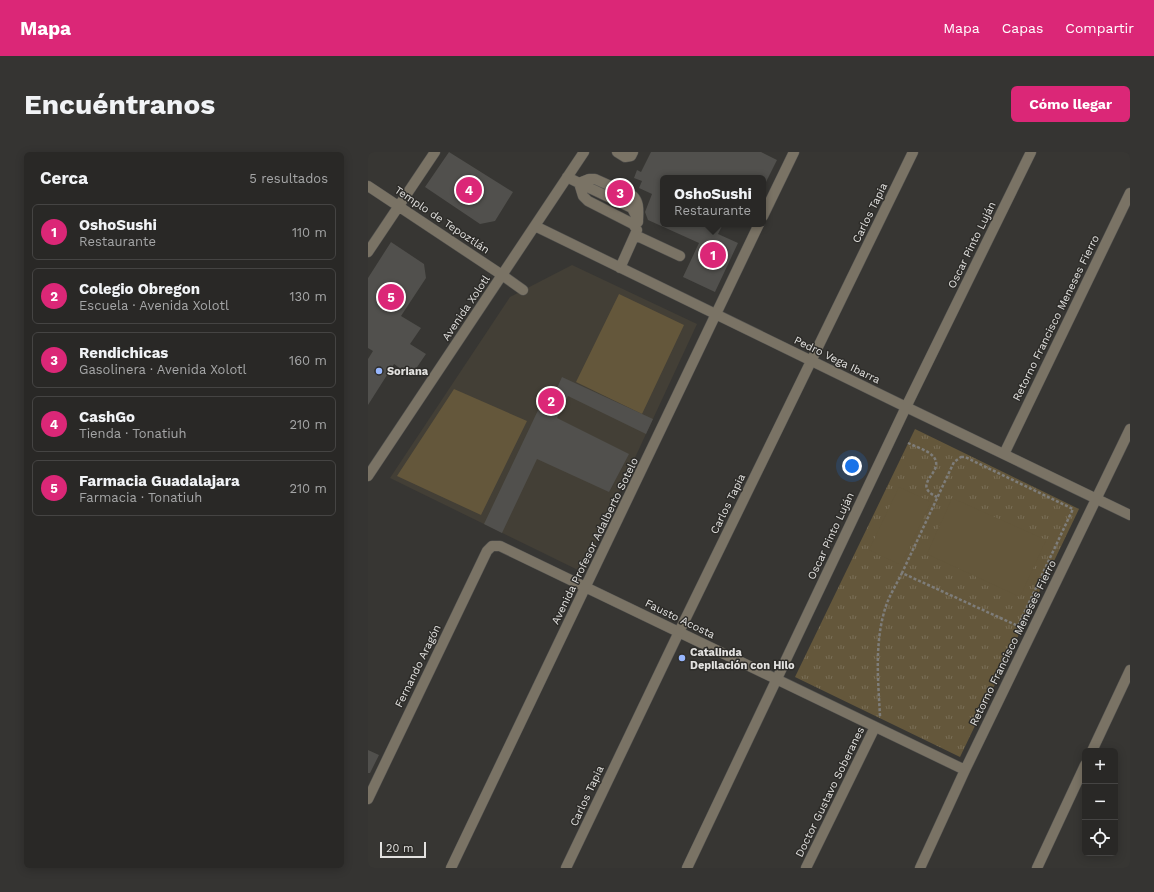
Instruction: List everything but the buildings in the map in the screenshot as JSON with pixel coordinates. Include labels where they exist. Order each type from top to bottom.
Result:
[{"type":"street","points":[[368,252],[435,152]]},
{"type":"street","name":"Avenida Xolotl","points":[[368,476],[584,152]]},
{"type":"street","points":[[617,152],[625,157],[631,156],[633,152]]},
{"type":"street","points":[[766,210],[794,152]]},
{"type":"street","name":"Carlos Tapia","points":[[566,868],[678,632],[913,152]]},
{"type":"street","name":"Oscar Pinto Luján","points":[[687,868],[906,407],[1031,152]]},
{"type":"street","points":[[567,177],[579,183],[583,196],[588,201],[627,220],[633,224],[636,229],[680,256]]},
{"type":"street","points":[[579,183],[589,179],[595,179],[633,196],[636,200],[638,206],[636,229],[620,268]]},
{"type":"street","name":"Templo de Tepoztlán","points":[[368,186],[523,290]]},
{"type":"street","name":"Retorno Francisco Meneses Fierro","points":[[1004,454],[1130,193]]},
{"type":"street","name":"Pedro Vega Ibarra","points":[[534,226],[1096,499],[1130,514]]},
{"type":"street","name":"Avenida Profesor Adalberto Sotelo","points":[[451,868],[758,227]]},
{"type":"street","name":"Retorno Francisco Meneses Fierro","points":[[920,868],[965,770],[1130,429]]},
{"type":"street","name":"Fausto Acosta","points":[[492,546],[500,546],[965,770]]},
{"type":"street","name":"Fernando Aragón","points":[[368,799],[487,551],[492,546]]},
{"type":"street","points":[[1093,748],[1130,670]]},
{"type":"street","name":"Doctor Gustavo Soberanes","points":[[806,868],[875,727]]},
{"type":"street","points":[[1036,868],[1082,771]]},
{"type":"path","points":[[908,443],[930,454],[934,458],[936,466],[926,488],[928,492],[938,497]]},
{"type":"path","points":[[880,718],[877,669],[882,623],[887,604],[954,462],[961,457],[965,457],[1074,509],[1018,626],[902,573]]},
{"type":"shaded area","points":[[572,265],[697,324],[582,572],[390,478],[510,297]]},
{"type":"green space","points":[[619,294],[684,325],[642,414],[576,382]]},
{"type":"green space","points":[[454,389],[527,421],[481,515],[397,476]]},
{"type":"green space","points":[[915,429],[1079,509],[960,757],[795,677]]},
{"type":"green space","points":[[899,487],[931,502],[901,565],[869,550]]},
{"type":"green space","points":[[952,498],[1046,540],[1020,597],[927,554]]},
{"type":"place","name":"CashGo","points":[[469,190]]},
{"type":"place","name":"Rendichicas","points":[[620,193]]},
{"type":"place","name":"OshoSushi","points":[[713,255]]},
{"type":"place","name":"Farmacia Guadalajara","points":[[391,297]]},
{"type":"place","name":"Soriana","points":[[379,371]]},
{"type":"place","name":"Colegio Obregon","points":[[551,401]]},
{"type":"place","name":"Catalinda Depilación con Hilo","points":[[682,658]]}]
